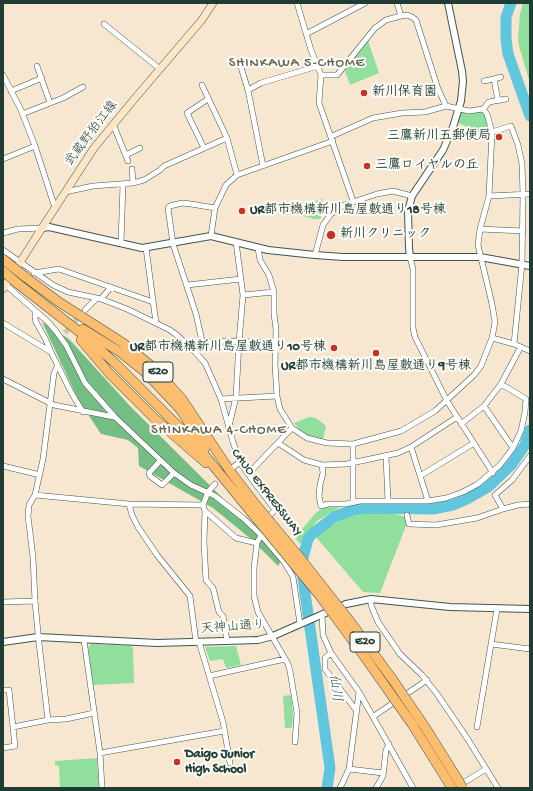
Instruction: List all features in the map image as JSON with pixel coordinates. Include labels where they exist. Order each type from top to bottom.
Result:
[{"type":"highway","name":"CHUO EXPRESSWAY","points":[[3,259],[21,280],[54,312]]},
{"type":"highway","name":"CHUO EXPRESSWAY","points":[[3,271],[59,302],[123,343],[155,369],[182,399],[253,508],[364,656],[412,724],[454,788]]},
{"type":"highway","points":[[54,312],[106,343],[145,372],[180,409],[233,491]]},
{"type":"highway","points":[[54,312],[86,345],[116,380],[158,422],[206,463],[233,491]]},
{"type":"highway","name":"CHUO EXPRESSWAY","points":[[233,491],[253,508],[325,588],[393,680],[425,727],[463,788]]},
{"type":"main road","name":"武蔵野狛江線","points":[[4,287],[94,148],[201,21],[213,3]]},
{"type":"street","points":[[297,3],[306,34],[321,75],[319,103],[353,201]]},
{"type":"street","points":[[306,34],[366,3]]},
{"type":"street","points":[[396,3],[402,16]]},
{"type":"street","points":[[448,3],[463,81],[461,101],[453,127],[442,152],[412,196],[408,211],[409,248],[413,269],[413,328],[415,337],[446,401],[493,473]]},
{"type":"street","points":[[321,75],[337,75],[375,28],[386,20],[402,16],[412,17],[416,20],[438,89],[446,106]]},
{"type":"street","points":[[104,24],[160,69]]},
{"type":"street","points":[[240,64],[248,90],[263,166]]},
{"type":"street","points":[[37,66],[50,103]]},
{"type":"street","points":[[248,90],[261,83],[318,66]]},
{"type":"street","points":[[3,75],[5,82],[22,114],[35,146],[55,208]]},
{"type":"street","points":[[11,91],[42,78]]},
{"type":"street","points":[[484,81],[501,78]]},
{"type":"street","points":[[494,79],[498,101]]},
{"type":"street","points":[[202,85],[227,138],[237,174]]},
{"type":"street","points":[[22,114],[63,98],[83,87]]},
{"type":"street","points":[[204,148],[187,113],[208,99]]},
{"type":"street","points":[[211,236],[215,208],[226,185],[237,174],[263,166],[332,139],[373,118],[402,113],[425,112],[446,106],[469,110],[483,109],[489,102],[506,99]]},
{"type":"street","points":[[258,248],[260,260],[269,275],[274,292],[277,396],[280,409],[292,428],[300,434],[313,440],[353,444],[401,431],[424,418],[446,401],[474,375],[481,366],[492,338],[495,322],[494,314],[478,245],[480,229],[489,196],[492,132],[487,114],[483,109]]},
{"type":"street","points":[[113,124],[128,160]]},
{"type":"street","points":[[492,132],[511,126],[518,145],[522,164],[522,264],[514,344]]},
{"type":"street","points":[[65,192],[93,186],[133,183],[144,180],[164,166],[227,138]]},
{"type":"street","points":[[3,159],[35,146]]},
{"type":"street","points":[[126,155],[140,148]]},
{"type":"street","points":[[132,169],[133,183]]},
{"type":"street","points":[[121,243],[123,184]]},
{"type":"street","points":[[314,255],[320,234],[327,220],[337,209],[353,201],[393,191],[412,196]]},
{"type":"street","points":[[489,196],[530,194]]},
{"type":"street","points":[[202,341],[196,314],[173,244],[167,211],[170,206],[182,203],[215,208]]},
{"type":"street","points":[[3,233],[18,229],[50,227],[138,248],[173,244],[211,236],[258,248],[314,255],[343,257],[480,257],[530,266]]},
{"type":"street","points":[[480,229],[523,231]]},
{"type":"street","points":[[229,427],[236,397],[243,295],[236,242]]},
{"type":"street","points":[[146,248],[156,323]]},
{"type":"street","points":[[3,250],[53,285],[68,292],[98,299],[127,309],[178,336],[194,351],[205,364],[221,399],[240,462],[275,510],[254,529]]},
{"type":"street","points":[[34,273],[59,269],[153,302]]},
{"type":"street","points":[[187,285],[241,279]]},
{"type":"street","points":[[84,310],[111,286]]},
{"type":"street","points":[[4,287],[63,335],[85,383],[114,417],[174,473],[191,485],[208,492],[232,509],[261,535],[284,562],[293,577],[301,623]]},
{"type":"street","points":[[243,295],[274,292]]},
{"type":"street","points":[[35,311],[34,318],[72,394],[83,412]]},
{"type":"street","points":[[3,323],[51,352]]},
{"type":"street","points":[[492,338],[514,344],[520,348],[530,351]]},
{"type":"street","points":[[202,341],[276,342]]},
{"type":"street","points":[[194,351],[202,341]]},
{"type":"street","points":[[461,424],[484,406],[501,384],[520,348]]},
{"type":"street","points":[[48,720],[38,637],[33,557],[28,516],[29,505],[35,495],[40,475],[54,373],[58,365]]},
{"type":"street","points":[[3,379],[54,405],[114,417]]},
{"type":"street","points":[[322,465],[323,473],[319,496],[321,506],[353,502],[428,501],[446,498],[463,492],[478,484],[493,473],[512,448],[521,431],[526,399],[501,384]]},
{"type":"street","points":[[221,399],[277,396]]},
{"type":"street","points":[[484,406],[512,448]]},
{"type":"street","points":[[278,443],[304,460],[322,465],[353,463],[398,454],[412,447],[457,417]]},
{"type":"street","points":[[248,474],[292,428]]},
{"type":"street","points":[[420,476],[474,443]]},
{"type":"street","points":[[353,444],[353,502]]},
{"type":"street","points":[[412,447],[428,501]]},
{"type":"street","points":[[503,509],[495,495],[512,480],[530,456]]},
{"type":"street","points":[[386,457],[388,501]]},
{"type":"street","points":[[160,461],[149,475],[160,485],[163,485],[174,473]]},
{"type":"street","points":[[232,468],[240,462]]},
{"type":"street","points":[[3,466],[40,475]]},
{"type":"street","points":[[215,484],[208,492],[203,505],[205,511],[204,542],[206,580],[213,588],[219,612],[223,616],[227,641]]},
{"type":"street","points":[[35,495],[129,504],[203,505]]},
{"type":"street","points":[[129,504],[138,526],[157,555],[190,596],[197,642],[209,676],[224,731],[230,763]]},
{"type":"street","points":[[407,515],[409,524],[436,525],[477,518],[518,505],[530,504]]},
{"type":"street","points":[[205,511],[236,538],[257,543]]},
{"type":"street","points":[[261,535],[257,543],[254,568],[254,596],[258,612],[273,636],[290,671],[296,706],[295,742]]},
{"type":"street","points":[[371,599],[371,605],[378,622],[400,654],[427,680],[459,726],[498,788]]},
{"type":"street","name":"天神山通り","points":[[3,642],[38,637],[157,643],[258,640],[273,636],[315,616],[351,602],[371,599],[450,607],[530,609]]},
{"type":"street","points":[[3,602],[35,601]]},
{"type":"street","points":[[477,727],[497,609]]},
{"type":"street","points":[[322,614],[323,635],[331,653],[374,716],[413,788]]},
{"type":"street","points":[[84,640],[100,753],[102,788]]},
{"type":"street","points":[[491,644],[530,648]]},
{"type":"street","points":[[331,653],[325,658],[325,669],[356,710]]},
{"type":"street","points":[[209,676],[285,659]]},
{"type":"street","points":[[374,716],[427,680]]},
{"type":"street","points":[[3,690],[9,690],[15,746],[3,748]]},
{"type":"street","points":[[340,788],[349,769],[359,692]]},
{"type":"street","points":[[13,727],[94,713]]},
{"type":"street","points":[[100,753],[224,731]]},
{"type":"street","points":[[376,788],[383,773],[386,750],[389,744]]},
{"type":"street","points":[[349,769],[383,773]]},
{"type":"street","points":[[454,788],[486,769]]},
{"type":"green space","points":[[523,3],[530,3],[530,83],[518,38],[520,14]]},
{"type":"green space","points":[[368,41],[379,73],[350,85],[345,71]]},
{"type":"green space","points":[[460,111],[483,111],[486,115],[490,133],[481,131],[478,133],[457,122]]},
{"type":"green space","points":[[322,199],[325,209],[320,219],[303,216],[300,206]]},
{"type":"green space","points":[[42,322],[69,339],[130,406],[283,558],[278,566],[251,539],[213,508],[139,466],[138,448],[128,440],[101,434],[78,399]]},
{"type":"green space","points":[[309,417],[316,418],[326,426],[323,440],[303,433],[294,423]]},
{"type":"green space","points":[[336,504],[342,506],[317,521],[300,544],[296,539],[301,530],[315,514],[322,508]]},
{"type":"green space","points":[[356,512],[389,512],[409,518],[380,593],[363,592],[316,537],[332,525]]},
{"type":"green space","points":[[91,644],[131,646],[133,648],[134,683],[93,685],[88,647]]},
{"type":"green space","points":[[236,646],[241,665],[226,668],[223,659],[210,661],[205,647]]},
{"type":"green space","points":[[291,695],[293,714],[292,728],[285,728],[283,696]]},
{"type":"green space","points":[[97,758],[99,788],[60,788],[59,766],[55,765],[55,761]]},
{"type":"waterway","points":[[511,3],[506,17],[508,54],[530,116]]},
{"type":"waterway","points":[[327,788],[330,768],[301,565],[308,539],[334,517],[352,510],[364,508],[433,509],[453,505],[467,499],[488,487],[512,464],[525,445],[530,430]]},
{"type":"tunnel","points":[[65,333],[81,314]]},
{"type":"place","name":"新川保育園","points":[[364,93]]},
{"type":"place","name":"三鷹新川五郵便局","points":[[499,137]]},
{"type":"place","name":"三鷹ロイヤルの丘","points":[[367,166]]},
{"type":"place","name":"UR都市機構新川島屋敷通り18号棟","points":[[242,211]]},
{"type":"place","name":"新川クリニック","points":[[331,235]]},
{"type":"place","name":"UR都市機構新川島屋敷通り10号棟","points":[[334,348]]},
{"type":"place","name":"UR都市機構新川島屋敷通り9号棟","points":[[376,353]]},
{"type":"place","name":"Daigo Junior High School","points":[[177,762]]},
{"type":"district","name":"SHINKAWA 5-CHOME","points":[[297,64]]},
{"type":"district","name":"SHINKAWA 4-CHOME","points":[[219,431]]},
{"type":"water label","name":"仙川","points":[[334,688]]}]
